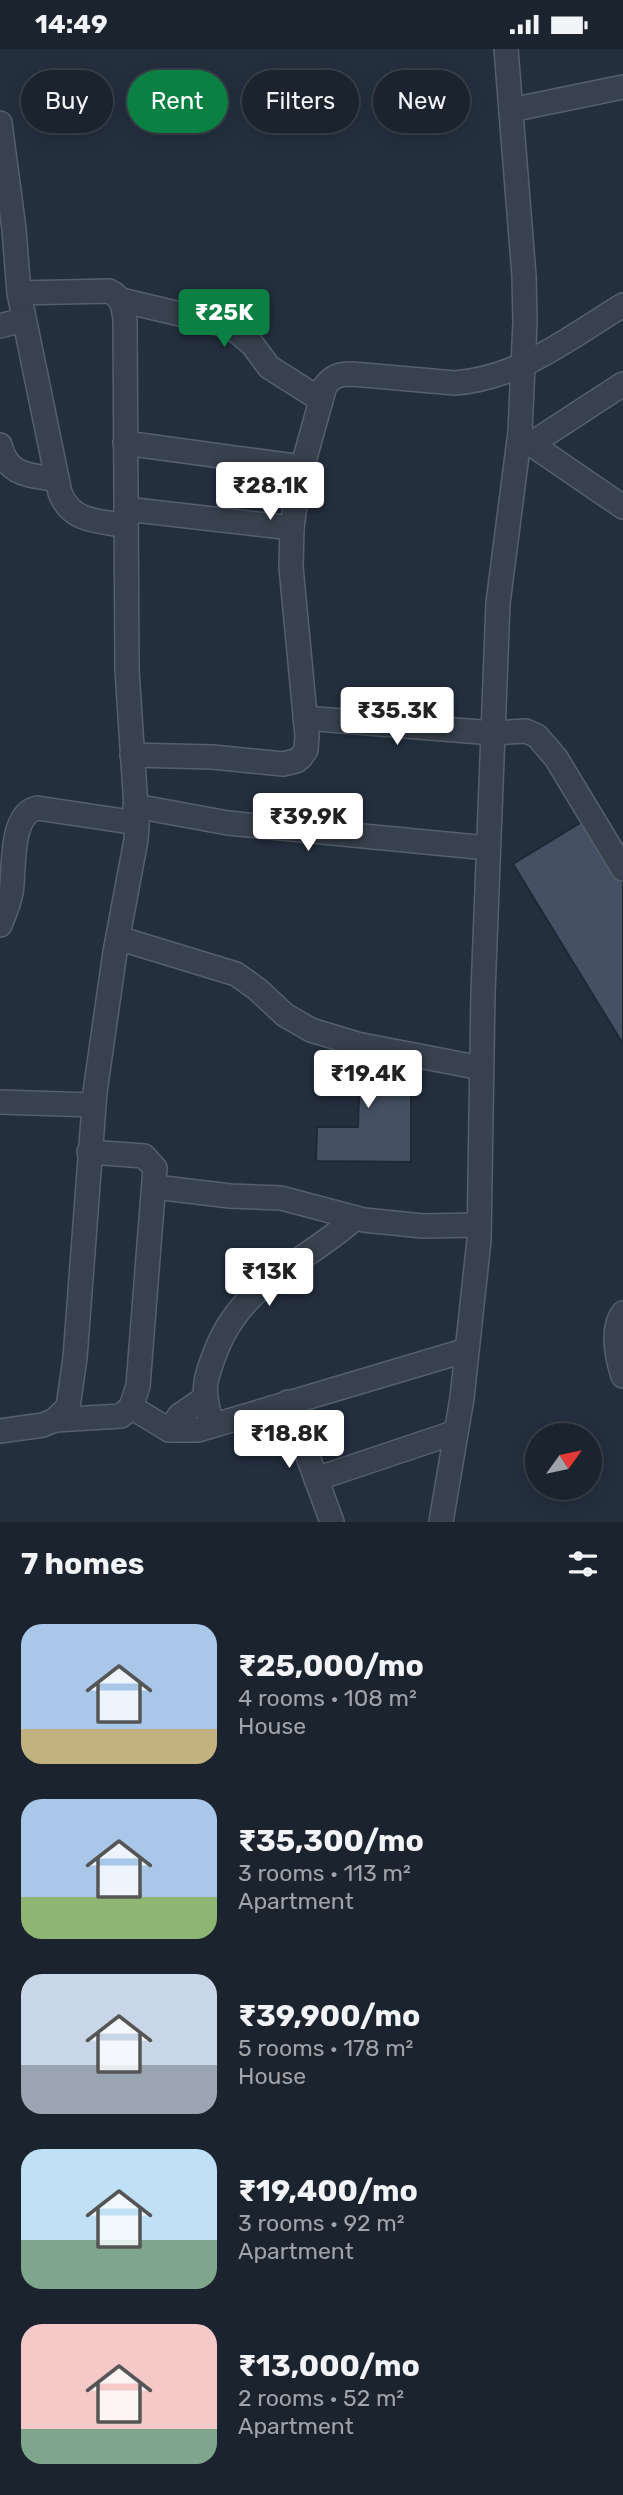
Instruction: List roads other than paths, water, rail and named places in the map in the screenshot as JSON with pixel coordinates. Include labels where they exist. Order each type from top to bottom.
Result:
[{"type":"street","points":[[441,1522],[467,1350],[479,1225],[481,1068],[498,603],[526,438],[523,367],[524,276],[506,49]]},
{"type":"street","points":[[511,110],[623,87]]},
{"type":"street","points":[[0,123],[7,247],[57,480],[65,506],[78,517],[292,528]]},
{"type":"street","points":[[19,293],[109,291],[121,300],[230,326],[252,344],[269,367],[321,400]]},
{"type":"street","points":[[55,1420],[68,1407],[75,1358],[94,1105],[136,814],[127,670],[125,319],[121,300]]},
{"type":"street","points":[[132,755],[212,757],[283,764],[296,761],[306,750],[291,567],[293,507],[325,386],[331,379],[340,374],[471,382],[523,367],[623,305]]},
{"type":"street","points":[[0,326],[23,320]]},
{"type":"street","points":[[526,438],[623,384]]},
{"type":"street","points":[[526,438],[623,507]]},
{"type":"street","points":[[125,443],[302,467]]},
{"type":"street","points":[[0,445],[9,467],[57,480]]},
{"type":"street","points":[[305,718],[493,733],[526,731],[537,736],[556,758],[623,869]]},
{"type":"street","points":[[0,925],[11,895],[18,828],[22,817],[37,808],[136,814],[488,848]]},
{"type":"street","points":[[118,939],[236,974],[285,1015],[312,1030],[356,1044],[481,1068]]},
{"type":"street","points":[[0,1102],[94,1105]]},
{"type":"street","points":[[0,1431],[43,1425],[55,1420],[121,1416],[131,1407],[138,1386],[155,1168],[144,1156],[89,1152]]},
{"type":"street","points":[[155,1187],[230,1196],[281,1198],[355,1218],[423,1226],[479,1225]]},
{"type":"street","points":[[212,1425],[205,1398],[205,1378],[220,1342],[241,1306],[260,1288],[355,1218]]},
{"type":"street","points":[[623,1313],[617,1322],[618,1361],[623,1376]]},
{"type":"street","points":[[131,1407],[169,1430],[187,1431],[467,1350]]},
{"type":"street","points":[[169,1430],[180,1415],[205,1398]]},
{"type":"street","points":[[288,1402],[332,1522]]},
{"type":"street","points":[[316,1479],[456,1432]]}]
